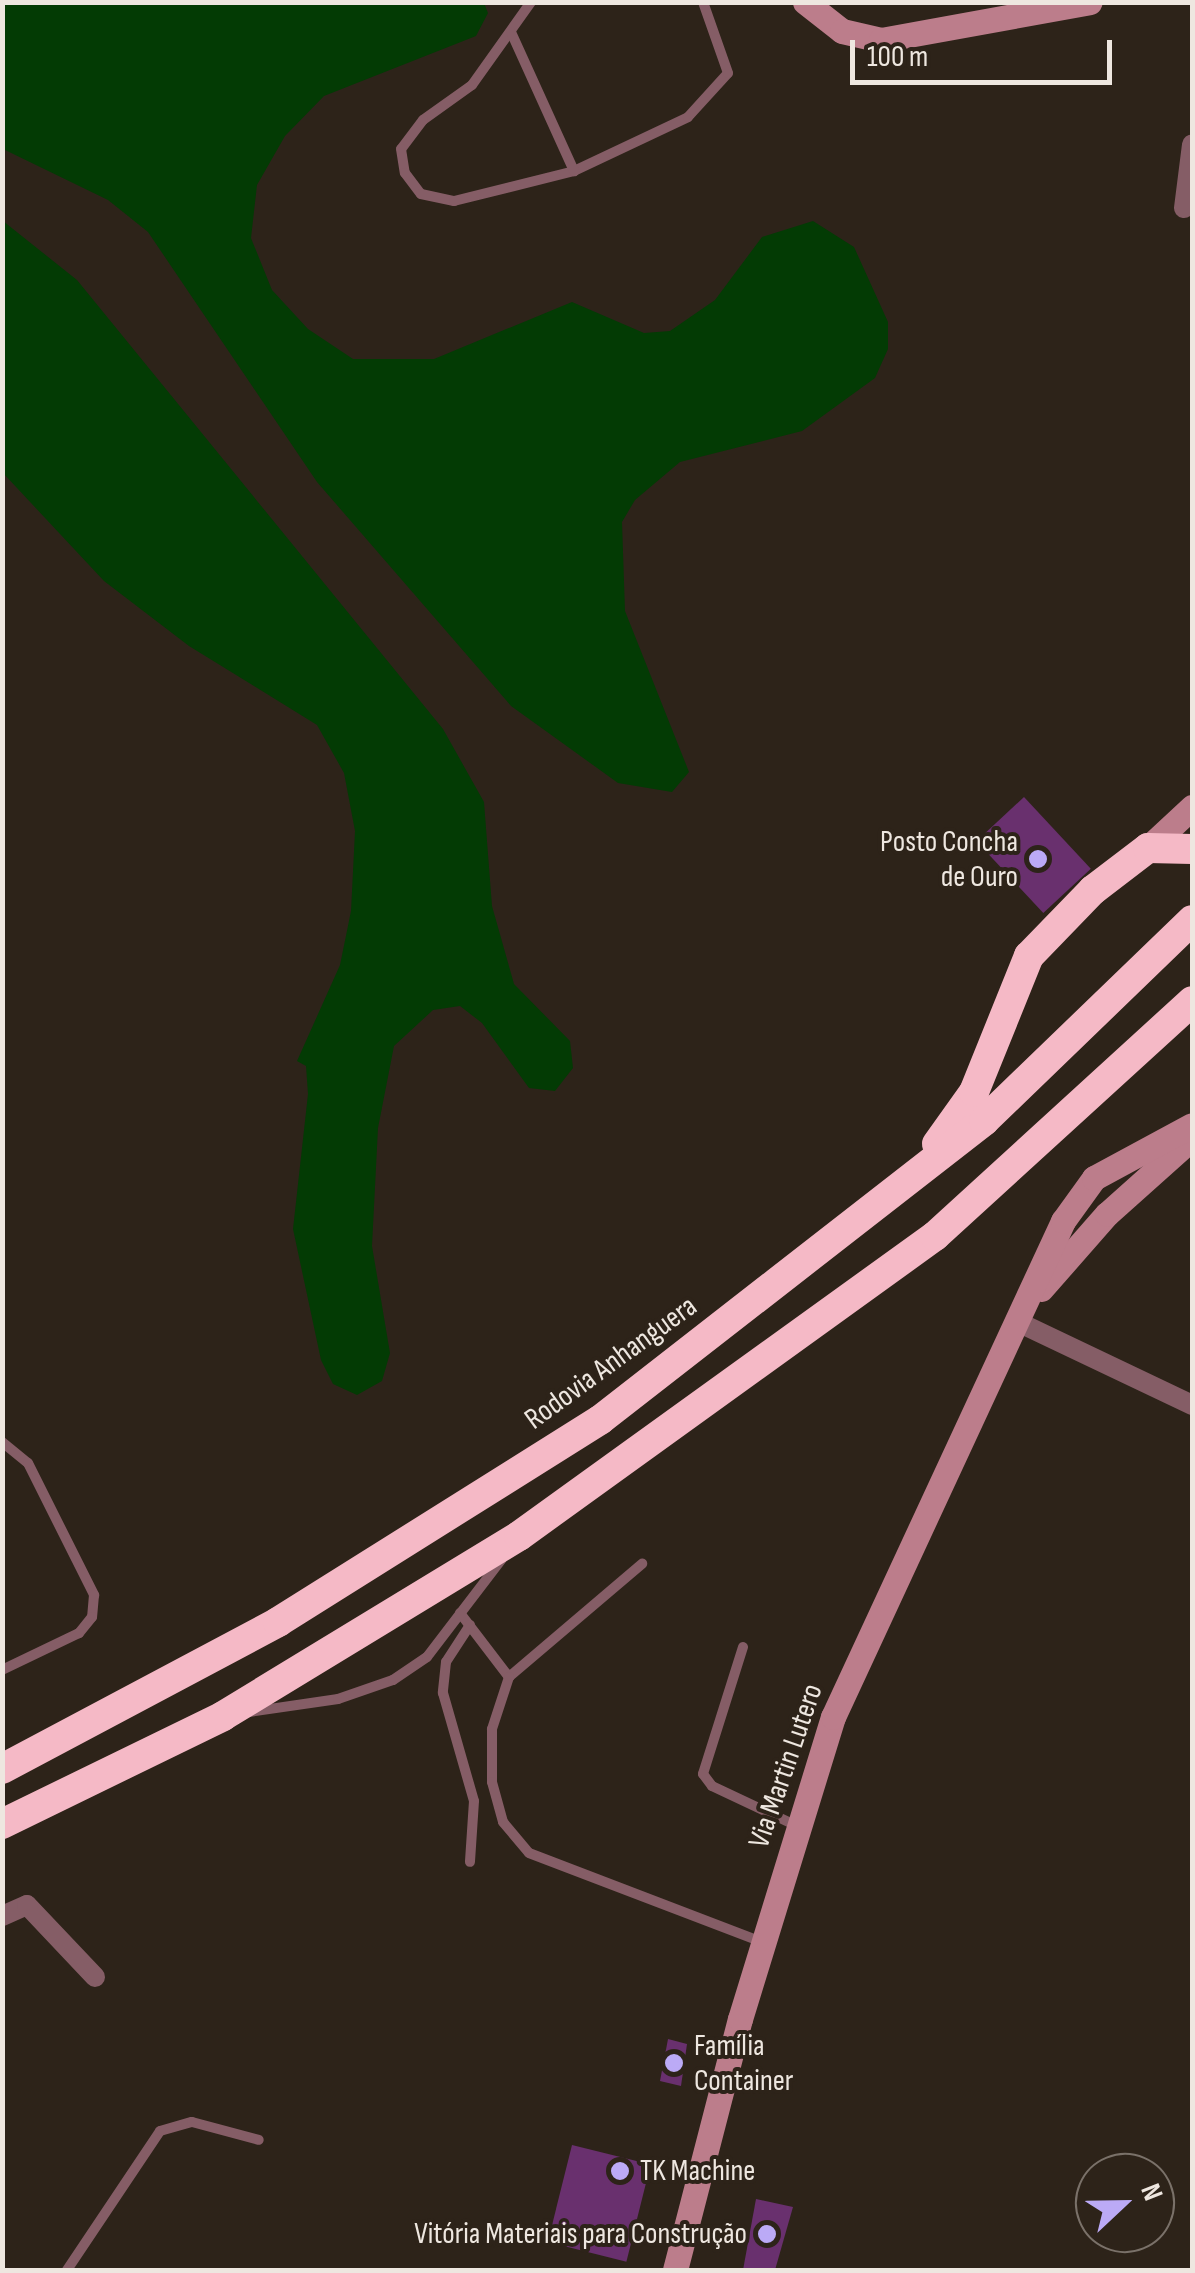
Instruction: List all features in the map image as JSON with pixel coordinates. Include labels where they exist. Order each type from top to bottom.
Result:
[{"type":"highway","points":[[878,1209],[964,1109],[1029,956],[1093,890],[1148,848],[1192,849]]},
{"type":"highway","name":"Rodovia Anhanguera","points":[[2,1768],[278,1622],[600,1420],[878,1209],[984,1121],[1192,920]]},
{"type":"highway","points":[[10,1822],[223,1716],[519,1536],[935,1236],[1192,1000]]},
{"type":"street","points":[[805,2],[842,31],[881,40],[1090,2]]},
{"type":"street","points":[[1184,208],[1192,145]]},
{"type":"street","points":[[1148,848],[1192,807]]},
{"type":"street","points":[[1088,1184],[1192,1125]]},
{"type":"street","name":"Via Martin Lutero","points":[[1022,1315],[1111,1210],[1192,1138]]},
{"type":"street","points":[[1088,1184],[1110,1188],[1111,1210]]},
{"type":"street","name":"Via Martin Lutero","points":[[675,2270],[763,1943],[832,1716],[1088,1184]]},
{"type":"street","points":[[1022,1315],[1192,1405]]},
{"type":"street","points":[[2,1916],[27,1906],[96,1976]]},
{"type":"lane","points":[[530,2],[517,8],[511,32],[472,84],[423,120],[402,149],[405,174],[421,194],[454,201],[574,171],[688,117],[721,89],[728,73],[704,2]]},
{"type":"lane","points":[[511,32],[574,171]]},
{"type":"lane","points":[[2,1442],[28,1464],[94,1595],[92,1617],[79,1633],[2,1670]]},
{"type":"lane","points":[[223,1716],[338,1699],[394,1680],[427,1657],[519,1536]]},
{"type":"lane","points":[[642,1564],[509,1677],[492,1730],[492,1782],[503,1822],[529,1853],[763,1943]]},
{"type":"lane","points":[[460,1614],[509,1677]]},
{"type":"lane","points":[[470,1624],[446,1662],[443,1694],[474,1801],[470,1862]]},
{"type":"lane","points":[[743,1647],[702,1774],[712,1786],[798,1826]]},
{"type":"lane","points":[[67,2270],[160,2132],[192,2122],[259,2140]]},
{"type":"green space","points":[[2,3],[484,3],[488,13],[476,36],[324,96],[285,136],[257,185],[251,238],[272,290],[308,329],[353,359],[434,359],[572,302],[644,333],[670,331],[715,300],[762,237],[813,221],[854,247],[888,322],[888,349],[875,378],[802,431],[680,462],[635,500],[622,522],[625,611],[689,772],[672,792],[618,783],[511,706],[317,482],[148,232],[108,200],[3,149]]},
{"type":"green space","points":[[3,221],[77,280],[443,729],[484,802],[492,906],[514,984],[570,1041],[573,1068],[555,1091],[529,1088],[482,1023],[460,1006],[433,1010],[394,1046],[378,1128],[372,1246],[390,1353],[382,1381],[357,1395],[333,1384],[321,1360],[293,1229],[308,1094],[306,1066],[297,1061],[340,965],[351,911],[355,831],[344,773],[317,725],[189,646],[104,581],[3,473]]},
{"type":"building","name":"Posto Concha de Ouro","points":[[1024,797],[1091,869],[1043,913],[976,841]]},
{"type":"building","name":"Família Container","points":[[668,2039],[687,2044],[681,2086],[660,2081]]},
{"type":"building","points":[[572,2145],[651,2165],[626,2262],[548,2242]]},
{"type":"building","name":"Vitória Materiais para Construção","points":[[756,2199],[793,2207],[775,2270],[743,2270]]},
{"type":"place","name":"Posto Concha de Ouro","points":[[1038,859]]},
{"type":"place","name":"Família Container","points":[[674,2063]]},
{"type":"place","name":"TK Machine","points":[[620,2171]]},
{"type":"place","name":"Vitória Materiais para Construção","points":[[767,2234]]}]
